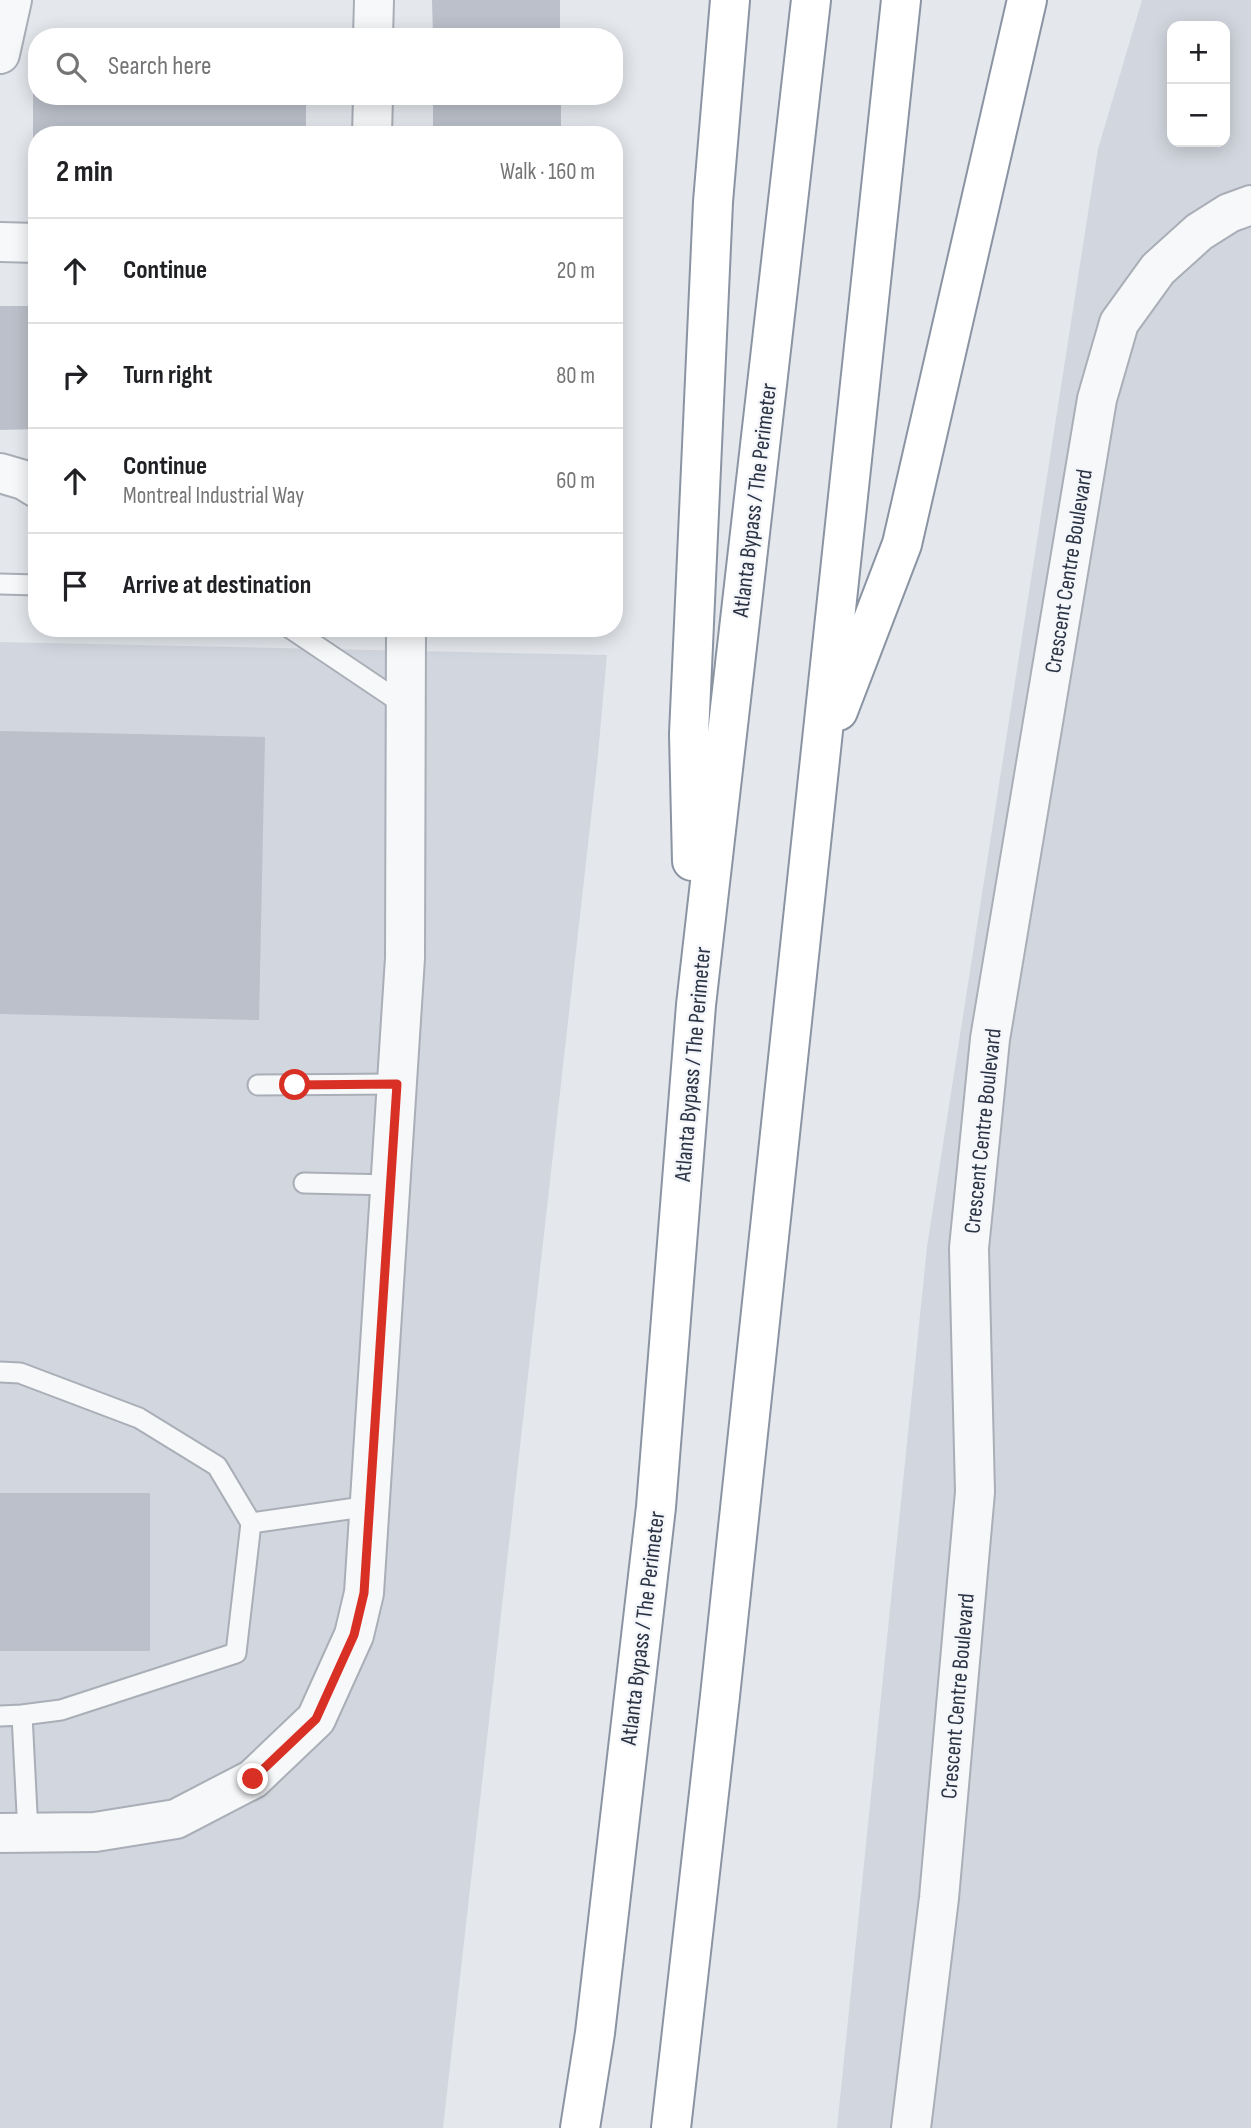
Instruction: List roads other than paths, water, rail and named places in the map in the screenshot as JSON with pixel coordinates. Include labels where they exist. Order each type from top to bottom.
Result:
[{"type":"highway","points":[[696,1005],[689,734],[713,202],[730,0]]},
{"type":"highway","name":"Atlanta Bypass / The Perimeter","points":[[580,2128],[595,2033],[656,1507],[696,1005],[811,0]]},
{"type":"highway","points":[[671,2128],[723,1669],[901,0]]},
{"type":"highway","points":[[819,762],[902,544],[1027,0]]},
{"type":"street","points":[[373,28],[374,0]]},
{"type":"street","points":[[0,54],[8,5]]},
{"type":"street","points":[[373,105],[373,126]]},
{"type":"street","name":"Crescent Centre Boulevard","points":[[911,2128],[939,1898],[975,1492],[969,1248],[990,1039],[1097,399],[1119,323],[1158,269],[1199,232],[1228,213],[1251,205]]},
{"type":"street","points":[[0,242],[28,243]]},
{"type":"street","points":[[0,473],[28,482]]},
{"type":"street","points":[[14,1833],[96,1832],[176,1819],[253,1779],[316,1719],[354,1635],[364,1593],[405,958],[406,637]]},
{"type":"lane","points":[[0,584],[28,585]]},
{"type":"lane","points":[[303,637],[406,706]]},
{"type":"lane","points":[[258,1085],[397,1084]]},
{"type":"lane","points":[[304,1183],[391,1185]]},
{"type":"lane","points":[[0,1372],[20,1373],[139,1418],[217,1466],[251,1523],[236,1653],[61,1710],[0,1716]]},
{"type":"lane","points":[[251,1523],[370,1506]]},
{"type":"lane","points":[[14,1833],[22,1715]]}]
